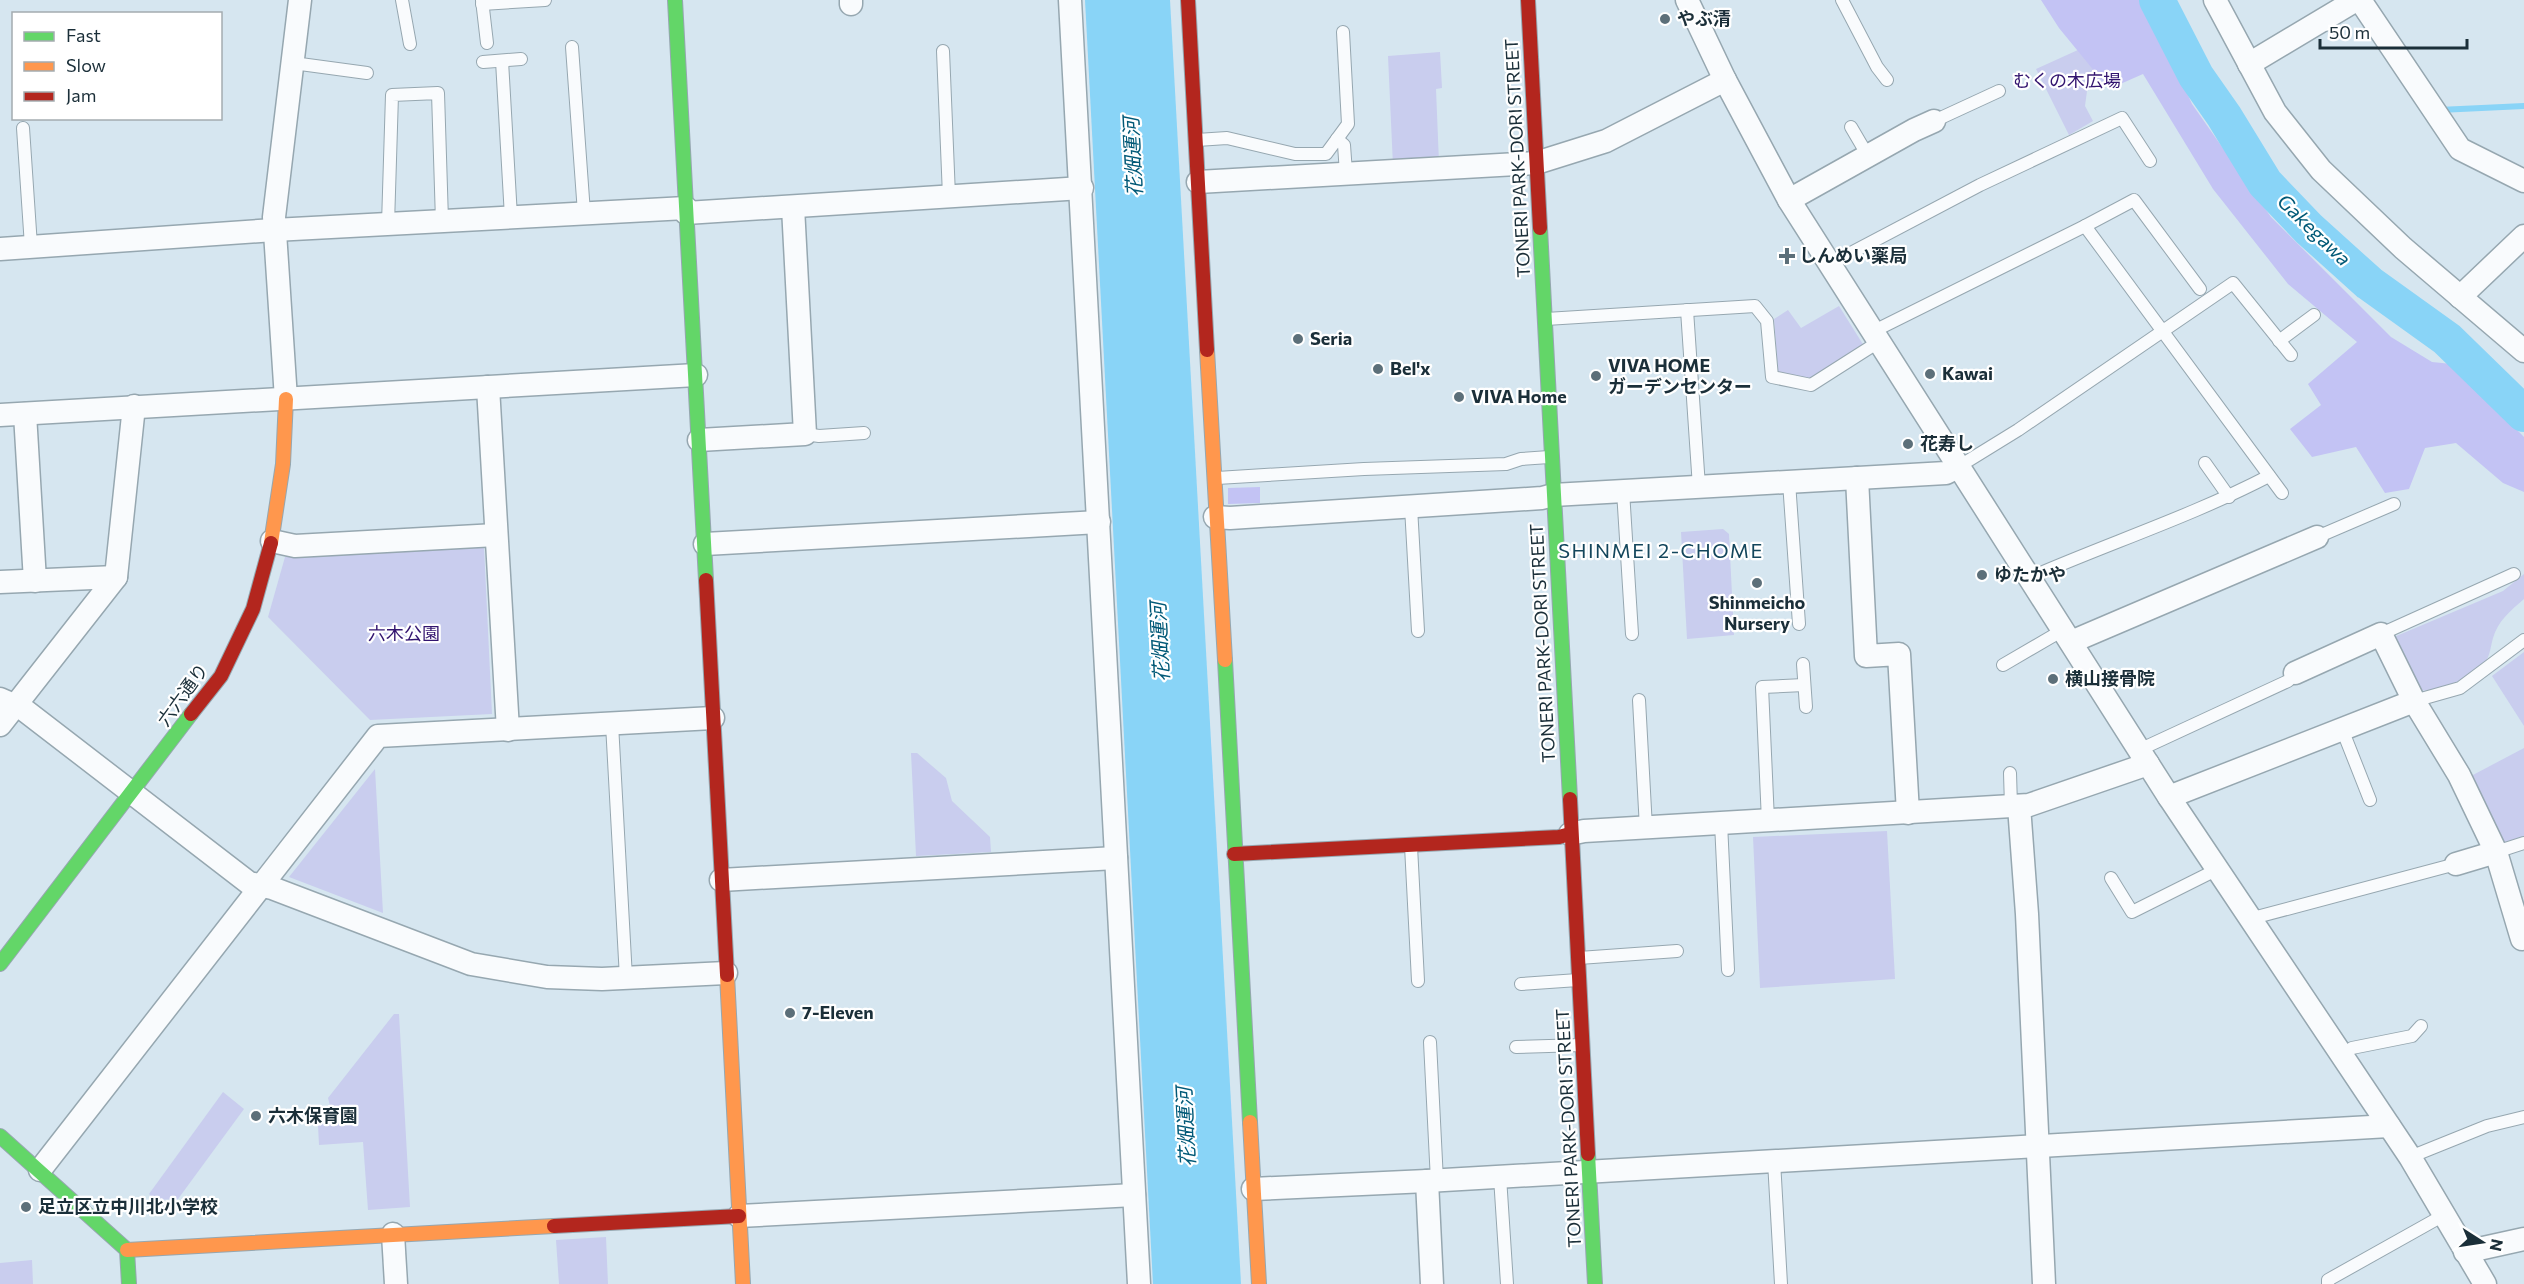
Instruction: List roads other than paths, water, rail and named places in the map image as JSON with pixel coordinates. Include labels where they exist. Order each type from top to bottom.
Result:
[{"type":"street","points":[[286,399],[274,217],[300,0]]},
{"type":"street","points":[[675,0],[743,1284]]},
{"type":"street","points":[[1070,0],[1082,188],[1139,1284]]},
{"type":"street","points":[[1188,0],[1259,1284]]},
{"type":"street","name":"TONERI PARK-DORI STREET","points":[[1528,0],[1595,1284]]},
{"type":"street","points":[[1687,0],[1725,80],[1790,200],[2216,870],[2410,1157],[2485,1284]]},
{"type":"street","points":[[2215,0],[2275,112],[2321,170],[2403,248],[2524,351]]},
{"type":"street","points":[[2249,64],[2358,0],[2460,149],[2524,181]]},
{"type":"street","points":[[1198,182],[1536,163],[1606,141],[1725,80]]},
{"type":"street","points":[[1790,200],[1934,121]]},
{"type":"street","points":[[0,249],[274,230],[584,213],[793,207],[1082,188]]},
{"type":"street","points":[[699,440],[805,434],[793,207]]},
{"type":"street","points":[[2460,297],[2524,236]]},
{"type":"street","points":[[0,415],[696,375]]},
{"type":"street","points":[[488,387],[508,730]]},
{"type":"street","name":"六六通り","points":[[0,964],[221,676],[253,609],[272,541],[283,464],[286,399]]},
{"type":"street","points":[[0,725],[7,703],[116,577],[134,406]]},
{"type":"street","points":[[25,414],[35,581]]},
{"type":"street","points":[[1215,517],[1411,507],[1623,490],[1946,473],[1958,467]]},
{"type":"street","points":[[1857,478],[1866,656],[1899,654],[1908,813]]},
{"type":"street","points":[[705,544],[1099,522]]},
{"type":"street","points":[[272,541],[295,546],[496,535]]},
{"type":"street","points":[[2067,636],[2317,537]]},
{"type":"street","points":[[0,582],[116,577]]},
{"type":"street","points":[[2295,673],[2381,634],[2414,701],[2459,775],[2496,852],[2523,939]]},
{"type":"street","points":[[2169,797],[2414,701]]},
{"type":"street","points":[[7,703],[23,709],[249,883],[262,885],[471,964],[547,977],[626,978],[726,973]]},
{"type":"street","points":[[40,1170],[378,736],[713,718]]},
{"type":"street","points":[[1234,854],[1559,837],[1584,831],[2015,806],[2047,799],[2144,757]]},
{"type":"street","points":[[2015,806],[2027,914],[2044,1284]]},
{"type":"street","points":[[2456,864],[2496,852]]},
{"type":"street","points":[[722,880],[1116,858]]},
{"type":"street","points":[[1253,1189],[1432,1181],[2389,1126]]},
{"type":"street","points":[[0,1136],[127,1250],[129,1284]]},
{"type":"street","points":[[1432,1181],[1432,1284]]},
{"type":"street","points":[[127,1250],[1134,1195]]},
{"type":"street","points":[[393,1234],[396,1284]]},
{"type":"street","points":[[2466,1252],[2524,1239]]},
{"type":"lane","points":[[402,0],[410,44]]},
{"type":"lane","points":[[487,44],[482,2],[545,0]]},
{"type":"lane","points":[[1842,0],[1887,80]]},
{"type":"lane","points":[[1196,140],[1227,138],[1295,154],[1326,154],[1348,124],[1343,32]]},
{"type":"lane","points":[[572,47],[584,213]]},
{"type":"lane","points":[[943,51],[949,196]]},
{"type":"lane","points":[[483,63],[521,59]]},
{"type":"lane","points":[[502,61],[511,217]]},
{"type":"lane","points":[[293,63],[367,73]]},
{"type":"lane","points":[[1934,121],[1999,91]]},
{"type":"lane","points":[[388,224],[392,95],[438,93],[442,221]]},
{"type":"lane","points":[[1830,264],[1980,185],[2122,118],[2150,161]]},
{"type":"lane","points":[[1851,127],[1868,156]]},
{"type":"lane","points":[[23,128],[31,246]]},
{"type":"lane","points":[[1336,139],[1344,145],[1346,173]]},
{"type":"lane","points":[[1545,319],[1755,306],[1767,321],[1772,377],[1810,385],[1877,336],[2134,200],[2200,289]]},
{"type":"lane","points":[[2085,226],[2282,493]]},
{"type":"lane","points":[[1958,467],[2018,430],[2233,283],[2291,355]]},
{"type":"lane","points":[[1687,310],[1699,487]]},
{"type":"lane","points":[[2279,341],[2314,315]]},
{"type":"lane","points":[[805,434],[819,436],[864,433]]},
{"type":"lane","points":[[1213,478],[1354,469],[1506,464],[1521,459],[1551,457]]},
{"type":"lane","points":[[2205,463],[2229,497]]},
{"type":"lane","points":[[2029,578],[2083,554],[2229,497],[2269,476]]},
{"type":"lane","points":[[1789,482],[1799,624]]},
{"type":"lane","points":[[1623,490],[1632,634]]},
{"type":"lane","points":[[2317,537],[2394,504]]},
{"type":"lane","points":[[1411,507],[1418,631]]},
{"type":"lane","points":[[2381,634],[2514,574]]},
{"type":"lane","points":[[2003,665],[2067,636]]},
{"type":"lane","points":[[2414,701],[2460,688],[2524,640]]},
{"type":"lane","points":[[1803,664],[1806,707]]},
{"type":"lane","points":[[2144,757],[2288,681],[2295,673]]},
{"type":"lane","points":[[1768,821],[1762,687],[1804,685]]},
{"type":"lane","points":[[1639,700],[1646,828]]},
{"type":"lane","points":[[612,724],[626,978]]},
{"type":"lane","points":[[2342,729],[2370,800]]},
{"type":"lane","points":[[2010,773],[2015,806]]},
{"type":"lane","points":[[1721,824],[1728,970]]},
{"type":"lane","points":[[2496,852],[2524,843]]},
{"type":"lane","points":[[1411,845],[1418,981]]},
{"type":"lane","points":[[2249,919],[2456,864]]},
{"type":"lane","points":[[2111,878],[2132,912],[2216,870]]},
{"type":"lane","points":[[1578,958],[1677,951]]},
{"type":"lane","points":[[1521,984],[1579,980]]},
{"type":"lane","points":[[2342,1056],[2352,1048],[2412,1036],[2421,1026]]},
{"type":"lane","points":[[1430,1042],[1432,1181]]},
{"type":"lane","points":[[1516,1047],[1583,1045]]},
{"type":"lane","points":[[2410,1157],[2487,1126],[2524,1117]]},
{"type":"lane","points":[[1774,1161],[1781,1284]]},
{"type":"lane","points":[[1500,1177],[1507,1284]]},
{"type":"lane","points":[[2328,1284],[2328,1280],[2444,1215]]},
{"type":"water","name":"花畑運河","points":[[1085,0],[1170,0],[1241,1284],[1153,1284]]},
{"type":"waterway","name":"Gakegawa","points":[[2157,0],[2196,76],[2224,116],[2265,183],[2309,229],[2369,283],[2447,339],[2524,414]]},
{"type":"waterway","points":[[2439,110],[2524,106]]},
{"type":"place","name":"やぶ清","points":[[1665,19]]},
{"type":"place","name":"しんめい薬局","points":[[1787,256]]},
{"type":"place","name":"Seria","points":[[1298,339]]},
{"type":"place","name":"Bel'x","points":[[1378,369]]},
{"type":"place","name":"Kawai","points":[[1930,374]]},
{"type":"place","name":"VIVA HOME ガーデンセンター","points":[[1596,376]]},
{"type":"place","name":"VIVA Home","points":[[1459,397]]},
{"type":"place","name":"花寿し","points":[[1908,444]]},
{"type":"place","name":"ゆたかや","points":[[1982,575]]},
{"type":"place","name":"Shinmeicho Nursery","points":[[1757,583]]},
{"type":"place","name":"横山接骨院","points":[[2053,679]]},
{"type":"place","name":"7-Eleven","points":[[790,1013]]},
{"type":"place","name":"六木保育園","points":[[256,1116]]},
{"type":"place","name":"足立区立中川北小学校","points":[[26,1207]]},
{"type":"district","name":"SHINMEI 2-CHOME","points":[[1661,551]]},
{"type":"park label","name":"むくの木広場","points":[[2067,81]]},
{"type":"park label","name":"六木公園","points":[[404,634]]}]
